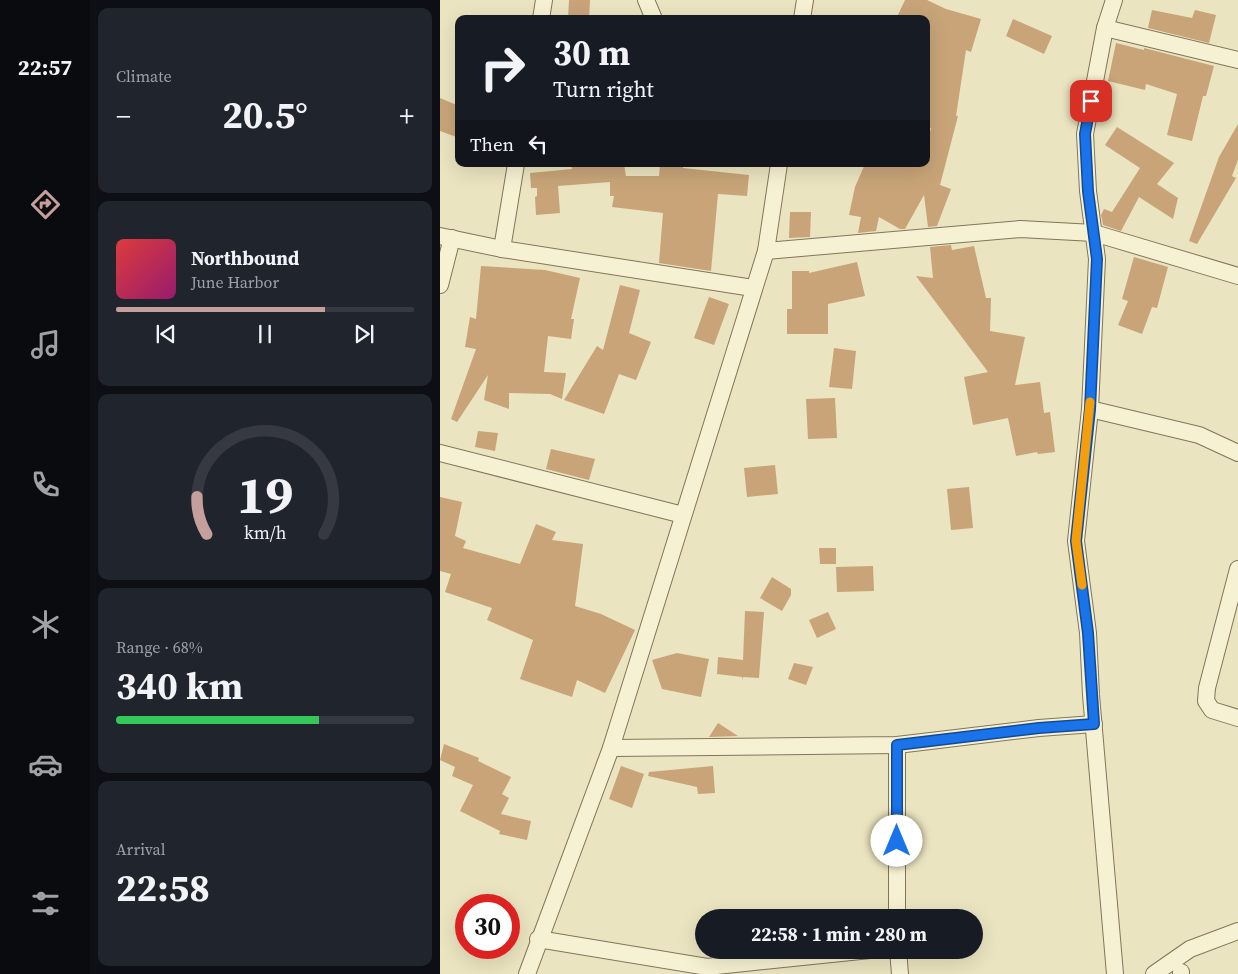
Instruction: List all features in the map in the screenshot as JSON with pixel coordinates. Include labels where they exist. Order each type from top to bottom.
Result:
[{"type":"street","points":[[542,15],[544,0]]},
{"type":"street","points":[[646,0],[652,15]]},
{"type":"street","points":[[803,15],[805,0]]},
{"type":"street","points":[[1114,0],[1105,28],[1085,134],[1088,191],[1097,259],[1090,409],[1076,541],[1088,633],[1115,974]]},
{"type":"street","points":[[1105,28],[1238,60]]},
{"type":"street","points":[[502,250],[516,167]]},
{"type":"street","points":[[527,974],[538,939],[611,748],[766,251],[779,167]]},
{"type":"street","points":[[766,251],[1020,230],[1094,233],[1238,276]]},
{"type":"street","points":[[440,285],[446,237],[502,250],[753,288]]},
{"type":"street","points":[[1090,409],[1199,435],[1238,453]]},
{"type":"street","points":[[440,452],[683,515]]},
{"type":"street","points":[[1238,568],[1207,688],[1206,701],[1212,710],[1238,718]]},
{"type":"street","points":[[611,748],[897,745],[1039,728],[1094,724]]},
{"type":"street","points":[[897,745],[898,909]]},
{"type":"street","points":[[1154,974],[1190,950],[1238,931]]},
{"type":"street","points":[[538,939],[707,967],[784,959]]},
{"type":"street","points":[[899,959],[900,974]]},
{"type":"building","points":[[569,0],[590,0],[589,15],[568,15]]},
{"type":"building","points":[[905,0],[927,0],[946,9],[981,19],[971,52],[966,50],[956,116],[958,116],[940,185],[951,189],[937,226],[928,227],[924,195],[905,229],[900,229],[879,217],[876,231],[858,233],[861,217],[849,215],[855,187],[864,167],[930,167],[930,15],[898,15]]},
{"type":"building","points":[[1152,10],[1192,18],[1195,10],[1216,15],[1209,43],[1148,28]]},
{"type":"building","points":[[1013,19],[1052,36],[1044,54],[1006,36]]},
{"type":"building","points":[[1116,43],[1144,50],[1144,48],[1214,66],[1206,96],[1203,96],[1192,141],[1167,135],[1177,94],[1146,84],[1145,90],[1108,81]]},
{"type":"building","points":[[440,98],[455,104],[455,137],[440,131]]},
{"type":"building","points":[[1238,124],[1238,160],[1232,176],[1236,178],[1197,244],[1189,241],[1219,157]]},
{"type":"building","points":[[1117,127],[1174,163],[1157,184],[1178,198],[1173,219],[1139,197],[1121,231],[1103,225],[1101,215],[1104,209],[1112,212],[1140,168],[1105,145]]},
{"type":"building","points":[[572,167],[624,167],[626,176],[659,176],[660,167],[683,167],[749,175],[747,196],[718,194],[711,271],[659,263],[663,213],[612,207],[614,196],[610,196],[610,182],[558,186],[560,213],[536,215],[535,197],[537,196],[537,188],[531,188],[530,173],[572,169]]},
{"type":"building","points":[[790,212],[811,212],[810,237],[789,238]]},
{"type":"building","points":[[951,245],[952,250],[974,246],[986,298],[991,298],[990,331],[1025,337],[1015,385],[1040,382],[1044,413],[1050,412],[1055,452],[1038,454],[1037,452],[1016,456],[1008,418],[973,425],[964,377],[988,372],[916,276],[933,278],[930,247]]},
{"type":"building","points":[[1134,257],[1168,267],[1157,308],[1152,307],[1142,334],[1118,325],[1128,301],[1122,299]]},
{"type":"building","points":[[857,262],[865,296],[828,304],[828,334],[787,334],[787,309],[792,309],[792,271],[809,271],[809,273]]},
{"type":"building","points":[[481,266],[545,270],[580,278],[571,319],[574,319],[571,339],[548,336],[544,372],[566,373],[562,399],[550,394],[509,393],[509,409],[484,400],[488,375],[457,422],[451,419],[476,349],[465,347],[470,317],[476,319]]},
{"type":"building","points":[[620,285],[640,290],[629,333],[651,342],[636,380],[619,374],[604,414],[564,400],[597,346],[603,350]]},
{"type":"building","points":[[709,297],[729,304],[714,345],[694,338]]},
{"type":"building","points":[[834,348],[856,351],[852,389],[829,387]]},
{"type":"building","points":[[835,398],[837,438],[808,439],[806,399]]},
{"type":"building","points":[[478,431],[498,433],[495,451],[475,447]]},
{"type":"building","points":[[551,449],[595,459],[589,480],[546,469]]},
{"type":"building","points":[[775,465],[778,494],[747,497],[744,468]]},
{"type":"building","points":[[969,487],[973,528],[951,530],[947,489]]},
{"type":"building","points":[[440,497],[462,502],[455,536],[466,541],[463,548],[520,564],[536,524],[556,532],[552,540],[583,544],[575,606],[601,614],[635,630],[605,693],[577,680],[572,697],[520,679],[533,640],[487,620],[492,608],[445,592],[451,574],[440,571]]},
{"type":"building","points":[[819,548],[836,548],[836,564],[820,564]]},
{"type":"building","points":[[873,566],[874,591],[837,592],[836,567]]},
{"type":"building","points":[[772,577],[791,589],[791,595],[782,611],[760,598]]},
{"type":"building","points":[[745,611],[764,612],[759,678],[743,677],[742,680],[742,677],[717,674],[718,657],[743,660]]},
{"type":"building","points":[[828,612],[836,629],[817,638],[809,620]]},
{"type":"building","points":[[677,653],[709,659],[701,697],[662,689],[652,660]]},
{"type":"building","points":[[794,663],[813,667],[806,685],[788,679]]},
{"type":"building","points":[[718,723],[738,736],[709,737]]},
{"type":"building","points":[[444,744],[479,758],[478,761],[511,777],[502,794],[509,798],[501,814],[531,821],[527,840],[499,834],[500,831],[460,811],[473,785],[452,776],[455,767],[440,760]]},
{"type":"building","points":[[621,766],[644,774],[632,808],[609,799]]},
{"type":"building","points":[[713,766],[715,793],[698,794],[697,787],[648,776],[649,772]]},
{"type":"slow traffic","points":[[1082,585],[1076,541],[1090,402]]},
{"type":"route","points":[[897,841],[897,745],[1039,728],[1094,724],[1088,633],[1076,541],[1090,409],[1097,259],[1088,191],[1085,134],[1091,101]]}]
